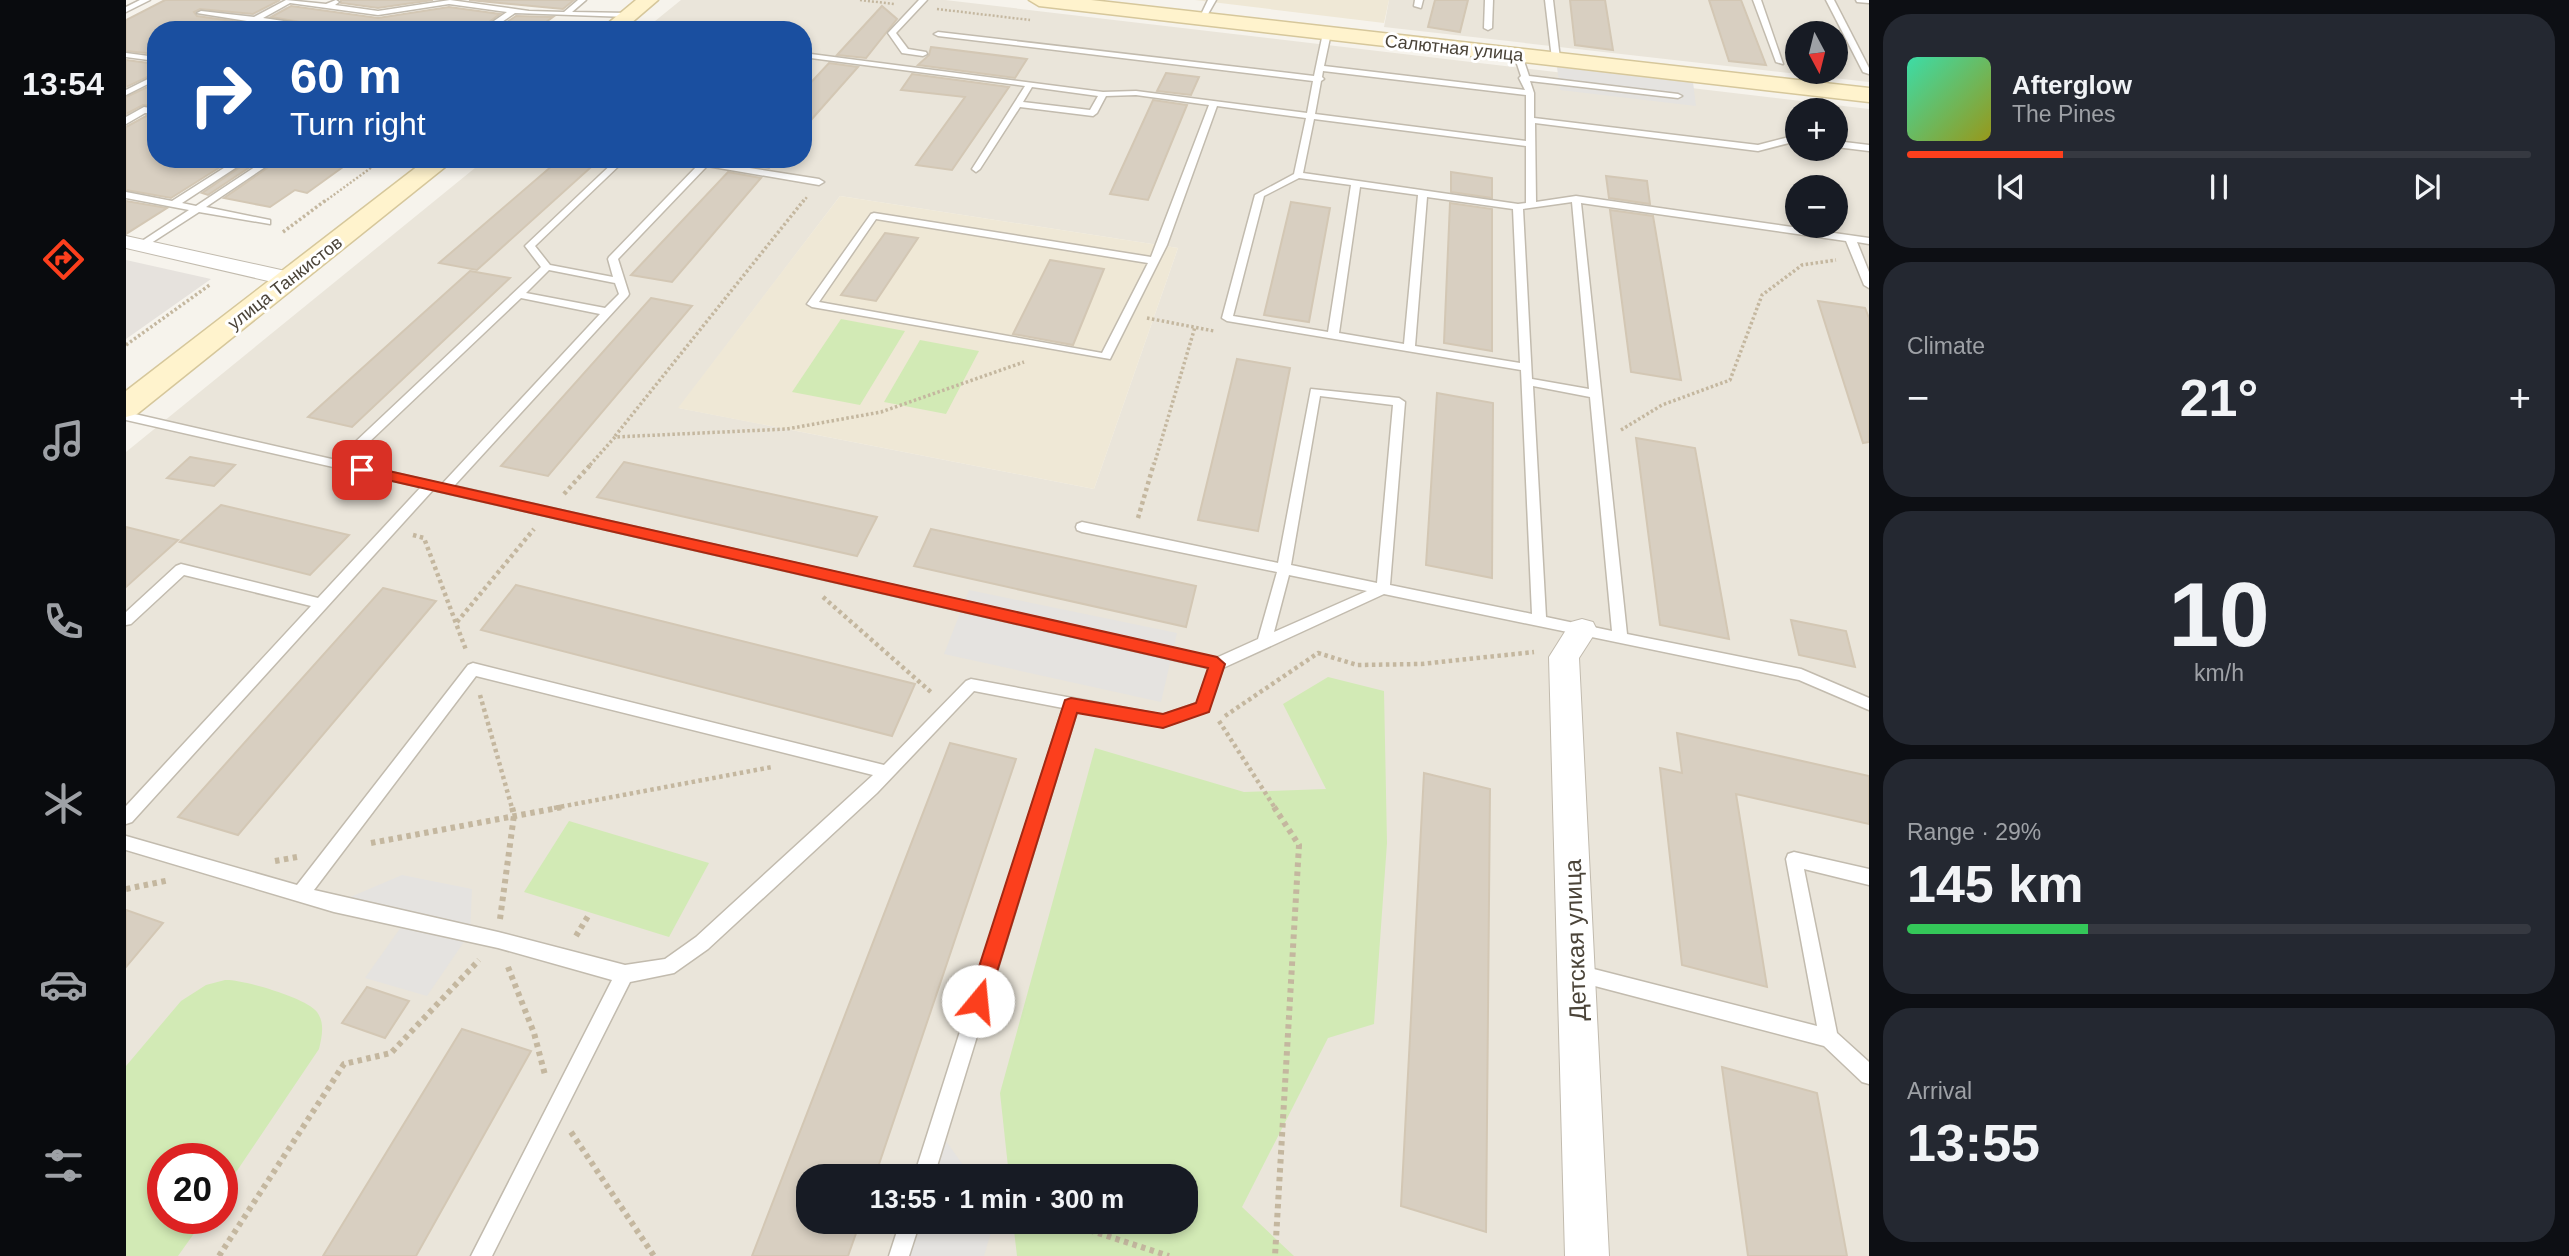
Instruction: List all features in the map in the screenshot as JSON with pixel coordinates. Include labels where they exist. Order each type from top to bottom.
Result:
[{"type":"street","points":[[621,21],[648,0]]},
{"type":"street","name":"Салютная улица","points":[[1039,0],[1869,95]]},
{"type":"street","name":"улица Танкистов","points":[[126,407],[432,168]]},
{"type":"street","points":[[134,244],[290,279]]},
{"type":"street","name":"Детская улица","points":[[1573,643],[1576,974],[1587,1256]]},
{"type":"lane","points":[[126,10],[146,0]]},
{"type":"lane","points":[[327,6],[338,0]]},
{"type":"lane","points":[[565,14],[582,0]]},
{"type":"lane","points":[[923,0],[892,33],[905,51],[923,54]]},
{"type":"lane","points":[[1201,19],[1212,0]]},
{"type":"lane","points":[[1488,28],[1489,0]]},
{"type":"lane","points":[[1549,0],[1556,59]]},
{"type":"lane","points":[[1757,0],[1780,62]]},
{"type":"lane","points":[[1830,0],[1867,72]]},
{"type":"lane","points":[[1860,0],[1869,1]]},
{"type":"lane","points":[[201,13],[253,21],[287,1],[378,13],[449,2],[513,11],[628,15]]},
{"type":"lane","points":[[498,21],[513,11]]},
{"type":"lane","points":[[1298,175],[1321,74],[1327,33]]},
{"type":"lane","points":[[938,34],[1530,93]]},
{"type":"lane","points":[[126,54],[147,58]]},
{"type":"lane","points":[[1518,55],[1523,78],[1530,93],[1524,206],[1527,368],[1539,621]]},
{"type":"lane","points":[[812,59],[1103,94],[1136,93],[1529,144]]},
{"type":"lane","points":[[1523,78],[1678,96]]},
{"type":"lane","points":[[126,93],[147,81]]},
{"type":"lane","points":[[126,82],[142,84]]},
{"type":"lane","points":[[976,169],[1030,85]]},
{"type":"lane","points":[[1018,104],[1093,113],[1103,94]]},
{"type":"lane","points":[[1154,261],[874,216],[812,304],[1106,357],[1154,261],[1214,103]]},
{"type":"lane","points":[[126,121],[147,110]]},
{"type":"lane","points":[[1530,120],[1758,148],[1785,141]]},
{"type":"lane","points":[[1848,145],[1869,148]]},
{"type":"lane","points":[[174,204],[231,168]]},
{"type":"lane","points":[[134,244],[198,208],[259,168]]},
{"type":"lane","points":[[612,168],[530,246],[547,267],[620,281]]},
{"type":"lane","points":[[126,817],[388,529],[437,486],[624,294],[612,259],[700,168]]},
{"type":"lane","points":[[743,168],[819,183]]},
{"type":"lane","points":[[1527,368],[1227,318],[1260,195],[1298,175],[1524,206],[1576,199],[1869,241]]},
{"type":"lane","points":[[1333,335],[1356,183]]},
{"type":"lane","points":[[1409,348],[1423,193]]},
{"type":"lane","points":[[126,195],[267,222]]},
{"type":"lane","points":[[1576,199],[1620,638]]},
{"type":"lane","points":[[1850,238],[1869,285]]},
{"type":"lane","points":[[1857,256],[1869,258]]},
{"type":"lane","points":[[339,464],[547,267]]},
{"type":"lane","points":[[519,294],[608,312]]},
{"type":"lane","points":[[1528,383],[1595,394]]},
{"type":"lane","points":[[1264,642],[1284,569],[1315,392],[1399,402],[1383,589]]},
{"type":"lane","points":[[126,416],[1217,664],[1383,589]]},
{"type":"lane","points":[[1082,527],[1539,621],[1573,643],[1620,638],[1801,675],[1869,704]]},
{"type":"lane","points":[[126,621],[181,569],[318,603]]},
{"type":"lane","points":[[126,843],[334,904],[498,940],[625,974],[668,967],[702,943],[887,772],[971,685],[1163,721],[1203,707],[1217,664]]},
{"type":"lane","points":[[301,894],[473,669],[887,772]]},
{"type":"lane","points":[[928,1164],[1071,705]]},
{"type":"lane","points":[[1829,1038],[1794,859],[1869,877]]},
{"type":"lane","points":[[481,1256],[625,974]]},
{"type":"lane","points":[[1576,974],[1829,1038],[1869,1075]]},
{"type":"lane","points":[[899,1256],[906,1234]]},
{"type":"path","points":[[456,623],[548,512],[615,437],[819,183]]},
{"type":"path","points":[[1600,443],[1662,405],[1730,380],[1762,295],[1802,265],[1857,256]]},
{"type":"path","points":[[1128,315],[1215,331]]},
{"type":"path","points":[[1132,537],[1195,327]]},
{"type":"path","points":[[615,437],[787,429],[881,412],[1030,361]]},
{"type":"path","points":[[388,529],[424,538],[473,669],[514,816],[498,940],[534,1033],[555,1110],[654,1256]]},
{"type":"path","points":[[789,566],[949,708]]},
{"type":"path","points":[[1210,726],[1318,653],[1357,665],[1421,664],[1539,652],[1573,643]]},
{"type":"path","points":[[1219,720],[1298,845],[1275,1256]]},
{"type":"path","points":[[126,888],[773,767]]},
{"type":"path","points":[[219,1256],[344,1064],[391,1052],[498,940]]},
{"type":"path","points":[[539,1087],[552,1063]]},
{"type":"path","points":[[1101,1234],[1169,1256]]},
{"type":"shaded area","points":[[213,0],[234,0],[395,21],[174,21]]},
{"type":"shaded area","points":[[681,0],[945,0],[1785,99],[1785,161],[1848,161],[1848,107],[1869,109],[1869,1256],[126,1256],[126,452],[475,168],[812,168],[812,21],[655,21]],"holes":[[[840,196],[1178,248],[1094,489],[679,408]]]},
{"type":"shaded area","points":[[1195,0],[1389,0],[1384,23]]},
{"type":"shaded area","points":[[1389,0],[1869,0],[1869,82],[1848,80],[1848,21],[1785,21],[1785,72],[1384,27]]},
{"type":"shaded area","points":[[1557,67],[1693,82],[1696,106],[1560,90]]},
{"type":"shaded area","points":[[840,196],[1178,248],[1094,489],[678,408]]},
{"type":"shaded area","points":[[126,260],[211,279],[126,339]]},
{"type":"shaded area","points":[[969,590],[1177,633],[1161,702],[944,654]]},
{"type":"shaded area","points":[[402,875],[472,889],[470,933],[427,996],[365,978],[406,920],[334,904]]},
{"type":"shaded area","points":[[938,1130],[962,1164],[928,1164]]},
{"type":"shaded area","points":[[906,1234],[990,1234],[984,1256],[899,1256]]},
{"type":"green space","points":[[841,319],[905,331],[860,405],[792,392]]},
{"type":"green space","points":[[920,340],[979,351],[946,414],[884,402]]},
{"type":"green space","points":[[1328,677],[1384,691],[1387,843],[1374,1024],[1328,1038],[1242,1207],[1294,1256],[1017,1256],[1014,1234],[1198,1234],[1198,1164],[1008,1164],[1000,1093],[1095,748],[1244,792],[1326,789],[1283,704]]},
{"type":"green space","points":[[569,821],[709,863],[669,937],[524,892]]},
{"type":"green space","points":[[225,980],[245,983],[274,990],[301,1001],[317,1012],[321,1021],[319,1049],[238,1169],[238,1143],[147,1143],[147,1234],[194,1234],[178,1256],[126,1256],[126,1066],[181,1001],[206,985]]},
{"type":"building","points":[[165,0],[280,0],[253,14],[200,9],[194,12],[197,16],[232,21],[147,21],[147,53],[126,51],[126,20]]},
{"type":"building","points":[[341,0],[433,0],[378,8],[341,3]]},
{"type":"building","points":[[469,0],[574,0],[563,9]]},
{"type":"building","points":[[1435,0],[1468,0],[1460,32],[1428,27]]},
{"type":"building","points":[[1570,0],[1605,0],[1613,50],[1575,45]]},
{"type":"building","points":[[1709,0],[1741,0],[1766,65],[1729,61]]},
{"type":"building","points":[[291,6],[378,18],[449,7],[500,14],[490,21],[294,21],[271,17]]},
{"type":"building","points":[[882,6],[897,19],[866,58],[837,55]]},
{"type":"building","points":[[516,16],[553,17],[547,21],[508,21]]},
{"type":"building","points":[[931,47],[1027,59],[1015,78],[918,65],[929,55]]},
{"type":"building","points":[[126,60],[147,63],[147,77],[126,87]]},
{"type":"building","points":[[829,63],[858,67],[812,119],[812,81]]},
{"type":"building","points":[[1166,73],[1199,77],[1191,95],[1157,91]]},
{"type":"building","points":[[912,74],[1009,87],[952,170],[916,165],[965,97],[901,90]]},
{"type":"building","points":[[147,87],[147,105],[126,114],[126,97]]},
{"type":"building","points":[[1153,100],[1187,105],[1148,200],[1110,194]]},
{"type":"building","points":[[147,116],[147,168],[219,168],[171,198],[126,190],[126,127]]},
{"type":"building","points":[[239,168],[248,168],[208,195],[202,193]]},
{"type":"building","points":[[267,168],[342,168],[307,193],[295,190],[270,207],[224,198]]},
{"type":"building","points":[[550,168],[590,168],[477,270],[439,263]]},
{"type":"building","points":[[728,172],[761,178],[672,282],[631,275]]},
{"type":"building","points":[[1451,172],[1492,178],[1492,198],[1451,192]]},
{"type":"building","points":[[1606,176],[1647,181],[1650,204],[1609,198]]},
{"type":"building","points":[[126,201],[167,208],[126,234]]},
{"type":"building","points":[[1291,202],[1330,208],[1309,322],[1264,315]]},
{"type":"building","points":[[1450,203],[1492,209],[1492,351],[1444,343]]},
{"type":"building","points":[[1610,210],[1653,216],[1681,380],[1631,372]]},
{"type":"building","points":[[885,233],[918,238],[876,301],[841,295]]},
{"type":"building","points":[[1050,260],[1104,269],[1073,345],[1013,334]]},
{"type":"building","points":[[470,271],[510,278],[352,427],[308,417]]},
{"type":"building","points":[[651,298],[692,306],[548,476],[501,466]]},
{"type":"building","points":[[1818,301],[1865,308],[1869,318],[1869,442],[1863,443]]},
{"type":"building","points":[[1237,359],[1290,368],[1258,531],[1198,520]]},
{"type":"building","points":[[1437,393],[1493,403],[1492,578],[1426,565]]},
{"type":"building","points":[[1636,438],[1695,448],[1729,639],[1660,625]]},
{"type":"building","points":[[190,457],[235,465],[214,486],[167,478]]},
{"type":"building","points":[[624,462],[877,517],[857,556],[597,497]]},
{"type":"building","points":[[221,505],[349,535],[310,575],[180,542]]},
{"type":"building","points":[[126,527],[178,540],[126,587]]},
{"type":"building","points":[[931,529],[1196,586],[1186,627],[914,566]]},
{"type":"building","points":[[516,585],[915,684],[892,736],[481,630]]},
{"type":"building","points":[[383,588],[436,601],[238,835],[178,817]]},
{"type":"building","points":[[1791,620],[1846,631],[1855,667],[1799,655]]},
{"type":"building","points":[[1677,733],[1869,776],[1869,824],[1736,794],[1767,987],[1682,965],[1660,768],[1682,773]]},
{"type":"building","points":[[950,743],[1016,759],[879,1164],[796,1164],[796,1234],[856,1234],[848,1256],[752,1256]]},
{"type":"building","points":[[1424,773],[1490,789],[1486,1232],[1401,1206]]},
{"type":"building","points":[[126,910],[163,923],[126,967]]},
{"type":"building","points":[[367,987],[409,1001],[385,1038],[342,1023]]},
{"type":"building","points":[[462,1029],[531,1051],[416,1256],[323,1256]]},
{"type":"building","points":[[1722,1067],[1817,1093],[1847,1256],[1748,1256]]},
{"type":"route","points":[[362,470],[1217,664],[1203,707],[1163,721],[1071,705],[978,1001]]}]
